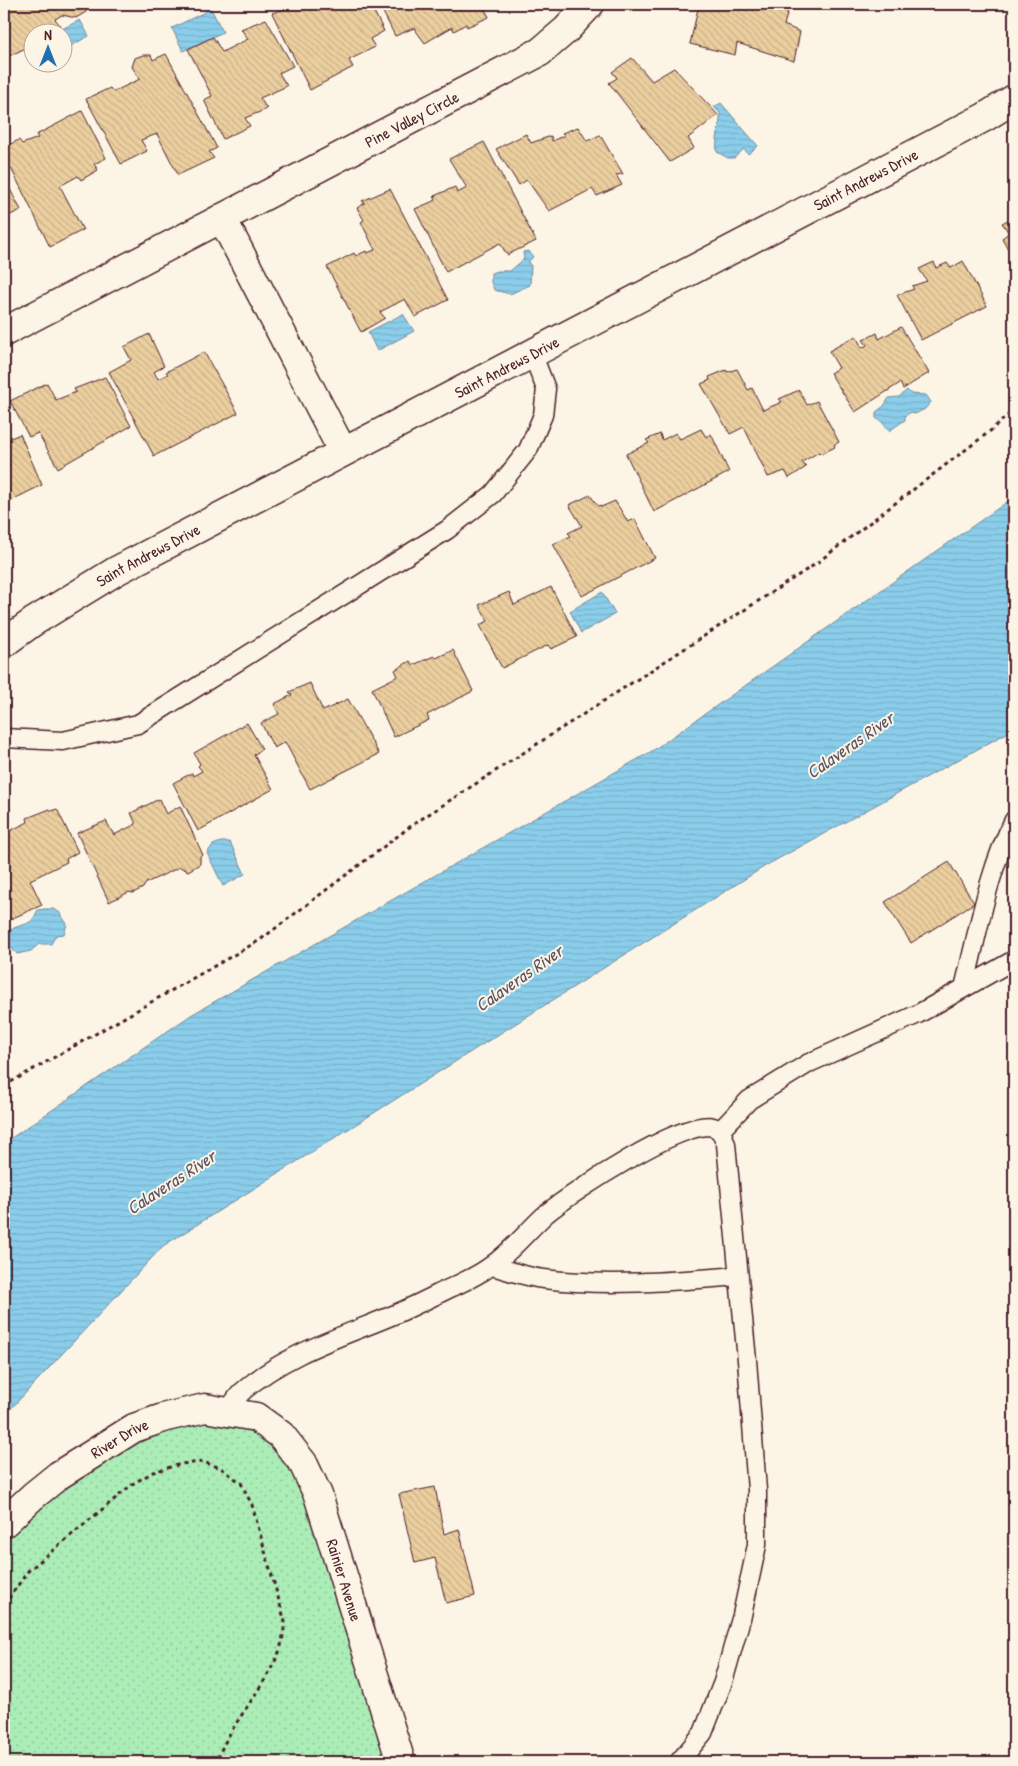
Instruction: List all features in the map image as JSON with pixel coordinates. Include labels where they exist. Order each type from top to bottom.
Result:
[{"type":"street","name":"Pine Valley Circle","points":[[4,332],[540,52],[566,30],[590,4]]},
{"type":"street","name":"Saint Andrews Drive","points":[[4,643],[33,622],[116,571],[976,122],[1014,99]]},
{"type":"street","points":[[222,218],[343,452]]},
{"type":"street","name":"River Drive","points":[[4,1523],[59,1475],[134,1428],[166,1417],[205,1408],[256,1417]]},
{"type":"street","name":"Rainier Avenue","points":[[256,1417],[281,1434],[303,1463],[318,1494],[401,1762]]},
{"type":"lane","points":[[4,738],[63,741],[138,724],[447,530],[493,494],[528,450],[543,415],[546,388],[532,353]]},
{"type":"lane","points":[[964,988],[993,873],[1007,833],[1014,820]]},
{"type":"lane","points":[[720,1131],[749,1100],[810,1062],[918,1014],[1014,960]]},
{"type":"lane","points":[[227,1412],[242,1392],[268,1372],[317,1345],[399,1313],[464,1282],[492,1266],[547,1214],[591,1182],[655,1144],[690,1129],[711,1126],[720,1131],[726,1144],[739,1276],[757,1490],[757,1545],[742,1615],[723,1682],[703,1733],[679,1762]]},
{"type":"lane","points":[[492,1266],[542,1279],[590,1282],[675,1282],[739,1276]]},
{"type":"path","points":[[4,1086],[260,940],[415,823],[814,565],[989,432],[1014,410]]},
{"type":"path","points":[[4,1605],[28,1571],[134,1483],[154,1472],[181,1464],[203,1462],[221,1468],[241,1483],[252,1504],[285,1622],[277,1658],[241,1716],[216,1762]]},
{"type":"green space","points":[[205,1408],[281,1435],[318,1495],[401,1762],[4,1762],[4,1528],[99,1449]]},
{"type":"water","points":[[211,9],[223,32],[183,51],[172,28]]},
{"type":"water","points":[[80,20],[89,36],[72,45],[72,24]]},
{"type":"water","points":[[721,103],[758,146],[748,154],[744,149],[734,158],[728,158],[717,152],[720,113],[714,107]]},
{"type":"water","points":[[529,251],[533,257],[528,262],[531,266],[530,285],[510,294],[494,290],[491,282],[491,273],[510,271],[524,259],[523,252]]},
{"type":"water","points":[[403,314],[414,331],[377,351],[368,332]]},
{"type":"water","points":[[907,390],[911,394],[926,395],[931,402],[925,409],[915,414],[911,412],[905,416],[905,420],[889,431],[876,418],[876,412],[884,406],[889,398],[899,397]]},
{"type":"water","name":"Calaveras River","points":[[1014,497],[1014,729],[767,865],[163,1246],[4,1416],[4,1143],[191,1015],[652,751]]},
{"type":"water","points":[[602,592],[615,614],[581,633],[570,611]]},
{"type":"water","points":[[229,842],[231,844],[245,874],[223,886],[207,853],[213,845]]},
{"type":"water","points":[[53,909],[59,912],[67,924],[64,934],[56,935],[51,944],[39,944],[31,951],[17,954],[9,946],[11,930],[29,923],[38,910]]},
{"type":"building","points":[[4,4],[89,4],[86,12],[76,18],[62,15],[55,19],[58,22],[22,22],[22,50],[9,56],[4,46]]},
{"type":"building","points":[[370,4],[384,31],[370,39],[375,47],[349,60],[353,67],[310,90],[272,13],[285,9],[282,5]]},
{"type":"building","points":[[379,4],[482,4],[489,17],[467,27],[466,24],[454,31],[452,27],[425,43],[414,28],[395,36]]},
{"type":"building","points":[[699,4],[790,4],[784,25],[800,32],[794,61],[737,43],[735,55],[690,44]]},
{"type":"building","points":[[266,19],[293,66],[279,73],[287,86],[260,98],[267,109],[245,118],[250,126],[223,139],[204,100],[212,96],[188,49],[213,37],[222,52],[248,39],[241,29]]},
{"type":"building","points":[[166,54],[217,148],[209,152],[214,158],[178,175],[157,134],[141,140],[147,151],[121,164],[86,99],[110,88],[113,92],[140,79],[132,67],[135,58],[151,55],[153,60]]},
{"type":"building","points":[[632,58],[652,81],[674,68],[718,115],[688,138],[694,148],[670,162],[609,83],[617,78],[612,72]]},
{"type":"building","points":[[82,111],[106,158],[94,164],[98,170],[81,180],[78,176],[60,186],[83,230],[50,247],[4,154],[4,147],[19,140],[22,144],[38,138],[36,135]]},
{"type":"building","points":[[578,127],[587,141],[600,135],[623,174],[616,175],[622,185],[597,196],[592,189],[549,211],[527,180],[519,185],[496,149],[526,134],[531,143],[551,136],[552,141],[565,135],[562,133]]},
{"type":"building","points":[[484,142],[536,241],[507,255],[500,243],[446,272],[415,209],[436,200],[434,196],[455,187],[457,193],[467,188],[449,159]]},
{"type":"building","points":[[4,178],[21,210],[4,218]]},
{"type":"building","points":[[390,189],[448,300],[415,317],[405,299],[380,312],[385,318],[361,332],[327,267],[354,253],[356,256],[366,251],[367,253],[375,250],[361,222],[364,220],[357,208],[365,203],[362,201]]},
{"type":"building","points":[[1014,217],[1014,260],[1002,238],[1009,233],[1002,223]]},
{"type":"building","points":[[963,261],[987,306],[921,340],[897,295],[914,289],[912,286],[927,281],[919,269],[934,262],[936,268],[947,263],[951,268]]},
{"type":"building","points":[[901,327],[929,373],[903,389],[900,383],[855,412],[830,373],[839,368],[829,351],[856,336],[862,348],[867,345],[863,340],[877,333],[879,339]]},
{"type":"building","points":[[149,334],[164,366],[154,372],[158,379],[168,374],[166,372],[204,352],[238,413],[154,456],[109,372],[131,360],[124,347]]},
{"type":"building","points":[[737,369],[748,390],[752,388],[763,410],[782,402],[779,399],[799,390],[807,405],[817,401],[839,442],[834,445],[835,447],[821,454],[819,452],[802,462],[806,467],[789,478],[785,471],[768,477],[744,427],[730,434],[701,384],[710,380],[709,377],[726,370],[727,372]]},
{"type":"building","points":[[105,377],[131,426],[58,468],[38,433],[29,437],[10,401],[47,383],[56,400],[76,392],[74,389]]},
{"type":"building","points":[[701,429],[706,437],[711,434],[729,472],[654,512],[626,454],[649,443],[646,440],[660,434],[662,440],[676,433],[680,439]]},
{"type":"building","points":[[20,434],[42,485],[4,504],[4,441]]},
{"type":"building","points":[[590,495],[598,506],[600,505],[601,507],[615,501],[628,522],[635,519],[655,558],[582,596],[553,544],[571,536],[568,533],[582,526],[569,505]]},
{"type":"building","points":[[551,587],[577,637],[551,649],[548,645],[502,668],[480,625],[488,621],[479,605],[509,592],[514,605]]},
{"type":"building","points":[[453,650],[473,691],[427,715],[429,720],[394,737],[372,689],[398,676],[395,670],[410,661],[413,665],[434,656],[436,658]]},
{"type":"building","points":[[310,683],[323,711],[348,699],[379,754],[310,789],[285,742],[274,748],[261,723],[279,714],[274,704],[292,695],[289,692]]},
{"type":"building","points":[[247,723],[262,749],[254,755],[273,789],[198,831],[173,783],[192,773],[193,776],[202,771],[198,766],[200,764],[194,753]]},
{"type":"building","points":[[159,799],[166,814],[180,806],[203,855],[200,856],[200,864],[188,871],[180,867],[146,883],[143,888],[133,893],[129,892],[109,902],[77,833],[106,821],[114,835],[136,824],[131,813]]},
{"type":"building","points":[[50,809],[51,811],[57,809],[78,852],[66,859],[67,862],[30,880],[42,905],[4,922],[4,834],[28,822],[27,818]]},
{"type":"building","points":[[949,862],[974,903],[911,943],[885,902]]},
{"type":"building","points":[[435,1487],[444,1534],[459,1529],[475,1596],[446,1603],[435,1558],[415,1563],[399,1494]]}]
